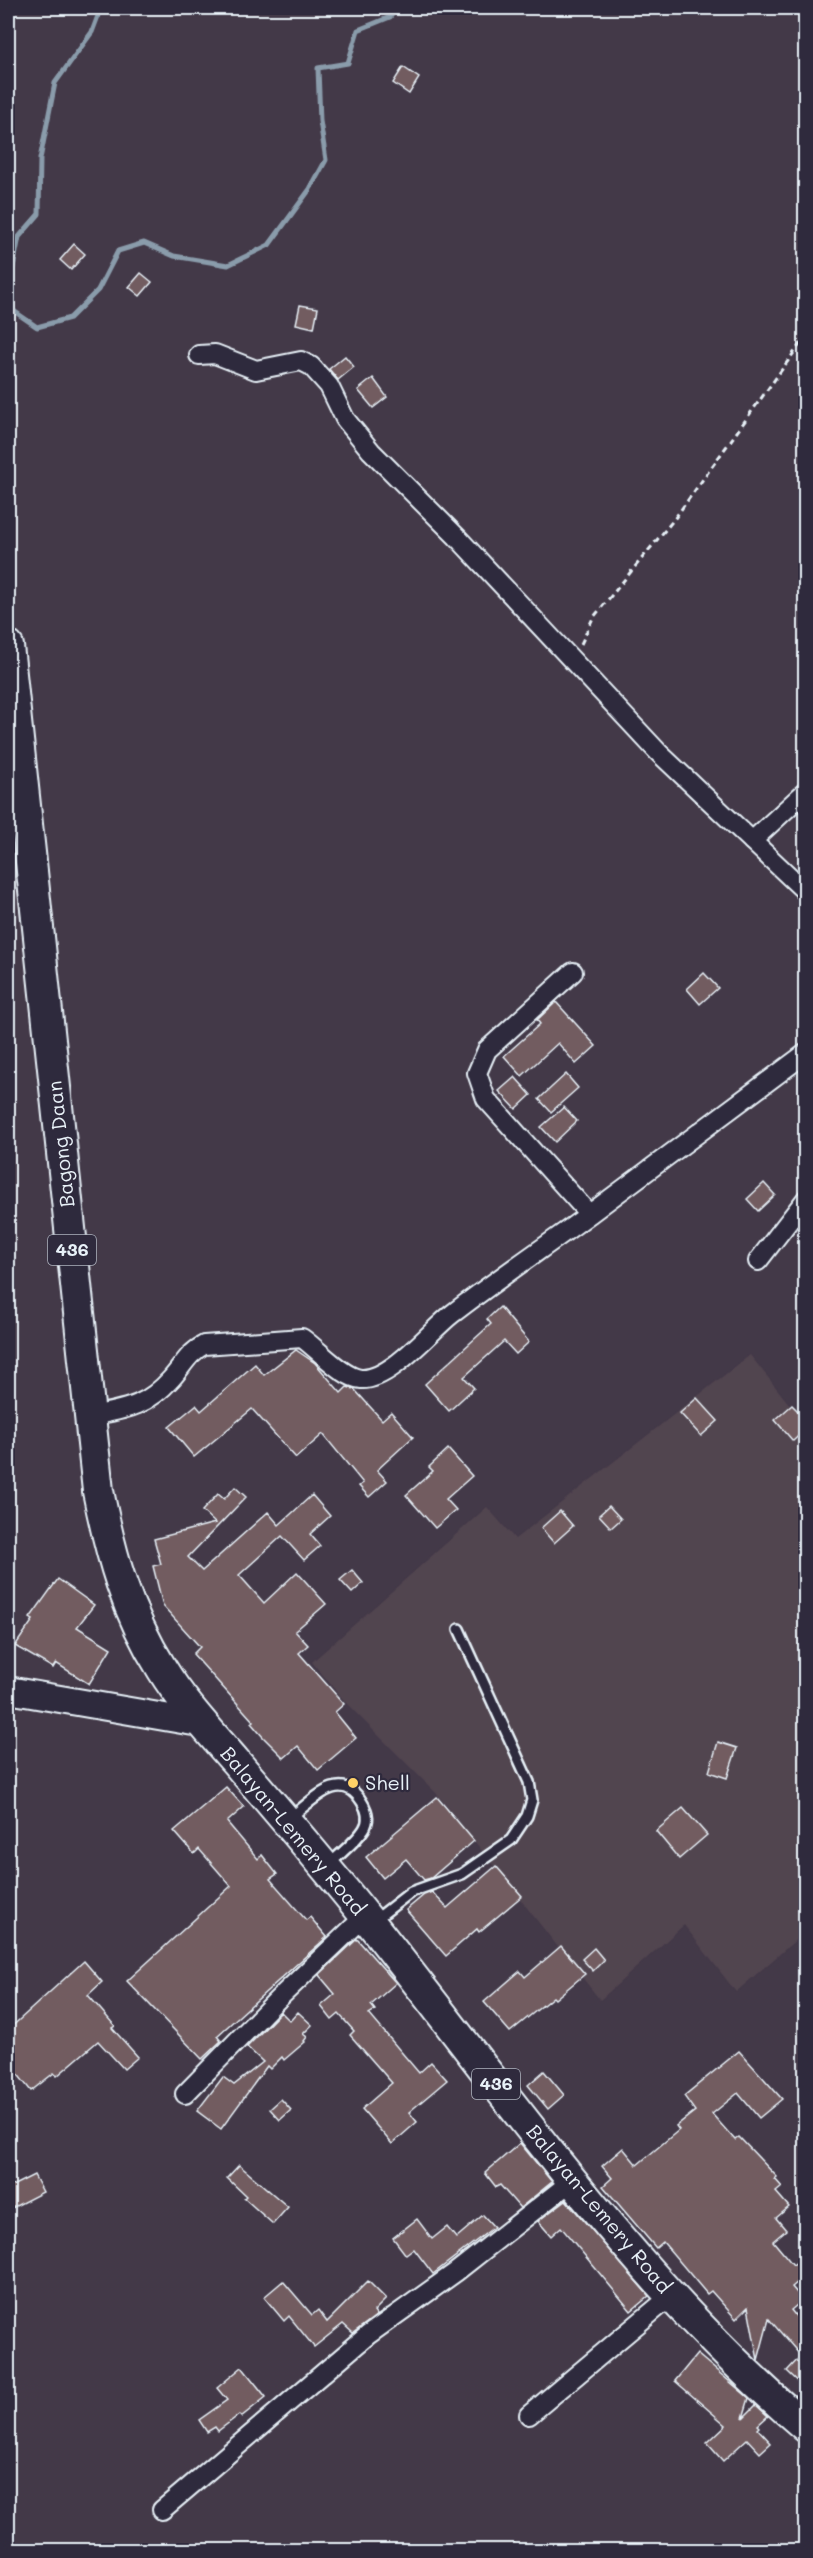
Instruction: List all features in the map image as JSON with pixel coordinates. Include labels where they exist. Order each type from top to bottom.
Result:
[{"type":"main road","name":"Bagong Daan","points":[[8,646],[98,1491],[112,1560],[127,1604],[163,1671],[205,1724]]},
{"type":"main road","points":[[8,1690],[205,1724]]},
{"type":"main road","name":"Balayan-Lemery Road","points":[[205,1724],[368,1920],[573,2180],[671,2296],[722,2350],[805,2426]]},
{"type":"street","points":[[199,355],[215,354],[256,370],[301,361],[311,366],[329,386],[345,419],[371,451],[433,512],[573,659],[658,753],[806,892]]},
{"type":"street","points":[[752,841],[806,791]]},
{"type":"street","points":[[573,972],[487,1050],[477,1073],[486,1099],[589,1214]]},
{"type":"street","points":[[91,1416],[143,1403],[172,1377],[194,1350],[204,1345],[302,1338],[350,1376],[362,1379],[379,1374],[399,1362],[446,1319],[505,1273],[589,1214],[806,1053]]},
{"type":"street","points":[[758,1261],[806,1199]]},
{"type":"street","points":[[185,2094],[277,2000],[368,1920]]},
{"type":"street","points":[[162,2510],[368,2335],[456,2272],[573,2180]]},
{"type":"street","points":[[529,2415],[671,2296]]},
{"type":"lane","points":[[368,1920],[411,1892],[462,1874],[484,1860],[511,1840],[527,1816],[532,1800],[528,1782],[459,1629]]},
{"type":"lane","points":[[286,1821],[331,1788],[340,1785],[358,1795],[366,1810],[365,1828],[325,1868]]},
{"type":"path","points":[[573,659],[593,618],[675,518],[806,336]]},
{"type":"shaded area","points":[[750,1355],[805,1424],[805,1932],[736,1992],[684,1925],[600,2000],[437,1794],[347,1704],[312,1662],[487,1507],[515,1539]]},
{"type":"building","points":[[403,67],[419,78],[409,94],[393,83]]},
{"type":"building","points":[[74,244],[85,254],[71,270],[60,260]]},
{"type":"building","points":[[141,273],[152,282],[140,296],[129,287]]},
{"type":"building","points":[[300,305],[318,308],[314,328],[296,324]]},
{"type":"building","points":[[345,356],[354,367],[338,380],[329,369]]},
{"type":"building","points":[[373,378],[387,397],[373,408],[358,390]]},
{"type":"building","points":[[704,973],[718,988],[700,1004],[687,989]]},
{"type":"building","points":[[556,1002],[596,1046],[576,1064],[558,1043],[522,1076],[504,1056],[540,1024],[537,1020]]},
{"type":"building","points":[[566,1074],[578,1088],[551,1112],[539,1099]]},
{"type":"building","points":[[515,1077],[531,1095],[516,1109],[499,1091]]},
{"type":"building","points":[[564,1107],[577,1121],[555,1142],[541,1127]]},
{"type":"building","points":[[764,1183],[775,1195],[758,1211],[747,1199]]},
{"type":"building","points":[[500,1307],[529,1342],[516,1354],[504,1341],[464,1377],[474,1388],[449,1411],[425,1384],[491,1324],[487,1319]]},
{"type":"building","points":[[296,1350],[315,1363],[341,1393],[347,1387],[354,1389],[382,1420],[391,1412],[413,1437],[377,1470],[387,1481],[369,1497],[359,1486],[363,1483],[323,1434],[296,1458],[252,1409],[194,1457],[169,1427],[196,1405],[201,1411],[255,1364],[264,1375]]},
{"type":"building","points":[[697,1398],[718,1421],[701,1436],[680,1413]]},
{"type":"building","points":[[792,1405],[806,1419],[806,1429],[793,1441],[775,1420]]},
{"type":"building","points":[[448,1449],[472,1476],[446,1499],[456,1510],[435,1528],[406,1495],[433,1471],[429,1467]]},
{"type":"building","points":[[235,1487],[246,1497],[188,1557],[202,1571],[268,1512],[279,1525],[312,1495],[330,1516],[310,1534],[320,1546],[304,1560],[282,1536],[239,1575],[264,1603],[297,1572],[326,1604],[295,1631],[308,1645],[299,1653],[344,1704],[335,1712],[356,1738],[318,1770],[298,1746],[284,1758],[263,1737],[251,1723],[253,1721],[193,1654],[200,1647],[163,1606],[153,1566],[161,1564],[154,1539],[215,1523],[202,1511],[218,1494],[224,1499]]},
{"type":"building","points":[[609,1506],[621,1519],[611,1528],[599,1515]]},
{"type":"building","points":[[560,1511],[573,1526],[554,1543],[541,1528]]},
{"type":"building","points":[[352,1570],[363,1583],[352,1593],[340,1580]]},
{"type":"building","points":[[58,1579],[94,1605],[77,1627],[111,1648],[89,1684],[56,1663],[53,1668],[15,1646],[33,1620],[30,1618]]},
{"type":"building","points":[[718,1742],[737,1748],[727,1778],[709,1772]]},
{"type":"building","points":[[226,1787],[244,1807],[227,1822],[258,1859],[262,1855],[277,1874],[270,1879],[306,1920],[310,1917],[327,1937],[217,2036],[221,2041],[202,2059],[127,1981],[231,1886],[199,1849],[194,1854],[174,1831]]},
{"type":"building","points":[[437,1797],[474,1841],[431,1878],[424,1880],[406,1859],[383,1878],[366,1857]]},
{"type":"building","points":[[683,1808],[707,1835],[679,1859],[656,1831]]},
{"type":"building","points":[[496,1866],[522,1896],[479,1932],[477,1929],[446,1956],[406,1910],[424,1895],[432,1892],[447,1908]]},
{"type":"building","points":[[357,1939],[396,1983],[371,2005],[375,2010],[369,2014],[419,2073],[431,2062],[447,2080],[409,2112],[417,2122],[392,2144],[362,2109],[392,2083],[350,2035],[354,2031],[339,2014],[332,2020],[321,2006],[335,1994],[319,1975]]},
{"type":"building","points":[[561,1946],[585,1974],[510,2032],[484,2002],[520,1971],[525,1977]]},
{"type":"building","points":[[594,1948],[604,1960],[593,1971],[582,1959]]},
{"type":"building","points":[[84,1961],[102,1982],[88,1995],[115,2026],[112,2028],[138,2057],[124,2069],[98,2041],[57,2076],[54,2073],[31,2091],[8,2062],[8,2030]]},
{"type":"building","points":[[281,2012],[290,2021],[298,2012],[312,2025],[303,2034],[307,2037],[305,2042],[284,2060],[282,2057],[270,2069],[267,2066],[221,2129],[197,2111],[223,2077],[234,2085],[263,2062],[247,2047]]},
{"type":"building","points":[[739,2051],[782,2099],[759,2118],[738,2093],[712,2114],[735,2140],[739,2137],[777,2177],[775,2179],[782,2187],[776,2192],[789,2207],[776,2218],[786,2230],[773,2241],[793,2265],[798,2261],[806,2269],[806,2275],[792,2287],[803,2300],[791,2310],[806,2329],[806,2389],[787,2371],[801,2356],[769,2319],[758,2360],[748,2307],[736,2319],[711,2291],[707,2294],[663,2242],[656,2248],[603,2186],[612,2178],[602,2166],[623,2148],[637,2165],[679,2130],[676,2126],[695,2111],[684,2096]]},
{"type":"building","points":[[544,2071],[564,2095],[548,2109],[528,2085]]},
{"type":"building","points":[[281,2099],[291,2110],[280,2120],[270,2109]]},
{"type":"building","points":[[520,2143],[552,2182],[520,2208],[500,2185],[496,2187],[485,2173]]},
{"type":"building","points":[[239,2165],[288,2207],[273,2224],[244,2198],[246,2196],[227,2178]]},
{"type":"building","points":[[34,2175],[43,2192],[8,2210],[8,2188]]},
{"type":"building","points":[[566,2200],[649,2296],[631,2311],[561,2227],[551,2236],[538,2221]]},
{"type":"building","points":[[483,2215],[494,2227],[433,2274],[414,2249],[406,2255],[393,2238],[417,2219],[432,2239],[447,2227],[456,2238]]},
{"type":"building","points":[[283,2281],[312,2315],[318,2310],[327,2322],[368,2281],[386,2299],[374,2311],[377,2315],[353,2333],[343,2324],[314,2347],[289,2316],[284,2321],[264,2297]]},
{"type":"building","points":[[697,2354],[749,2398],[743,2418],[756,2405],[768,2416],[758,2425],[760,2427],[758,2429],[771,2443],[760,2453],[747,2439],[723,2461],[707,2443],[726,2425],[675,2381]]},
{"type":"building","points":[[242,2367],[266,2397],[241,2417],[239,2415],[218,2431],[215,2427],[207,2432],[199,2420],[227,2400],[217,2388]]},
{"type":"waterway","points":[[8,277],[12,272],[19,237],[39,214],[40,159],[55,83],[92,32],[101,8]]},
{"type":"waterway","points":[[8,307],[37,327],[70,318],[98,290],[118,251],[144,243],[174,256],[228,265],[269,245],[310,189],[326,160],[320,121],[318,68],[348,63],[358,30],[390,17],[396,8]]},
{"type":"place","name":"Shell","points":[[353,1783]]}]
